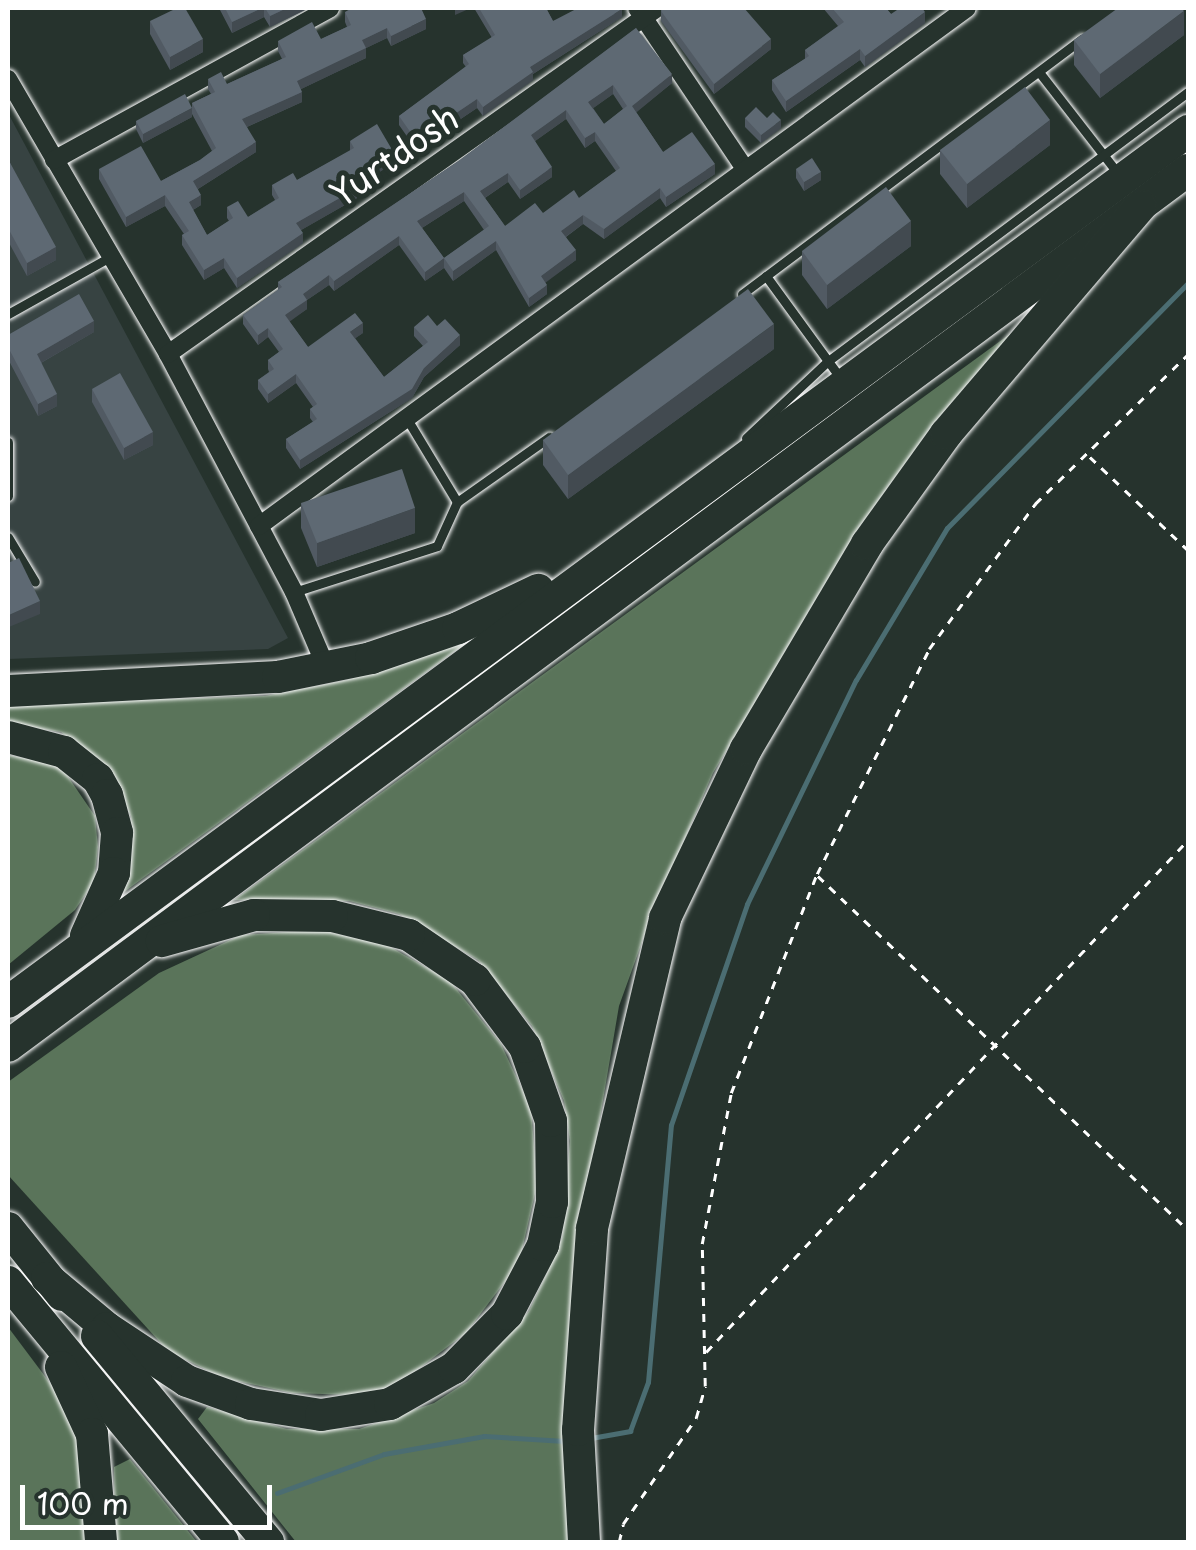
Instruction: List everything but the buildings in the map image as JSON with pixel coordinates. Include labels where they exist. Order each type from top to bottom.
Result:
[{"type":"highway","points":[[8,1046],[1188,131]]},
{"type":"highway","points":[[8,1002],[655,524],[837,373],[1122,180],[1188,170]]},
{"type":"highway","points":[[584,1542],[578,1430],[592,1228],[665,918],[746,748],[868,544],[1122,180]]},
{"type":"highway","points":[[8,691],[278,677],[326,667],[458,628],[655,524]]},
{"type":"highway","points":[[8,737],[44,742],[82,764],[98,779],[114,814],[114,874],[101,913],[78,948]]},
{"type":"highway","points":[[25,1286],[160,1366],[220,1395],[321,1416],[356,1413],[424,1388],[482,1342],[526,1281],[552,1202],[552,1121],[525,1047],[475,980],[409,935],[332,916],[254,915],[183,932],[101,973]]},
{"type":"highway","points":[[8,1228],[25,1286],[92,1434],[101,1542]]},
{"type":"highway","points":[[25,1286],[224,1542]]},
{"type":"highway","points":[[25,1286],[268,1542]]},
{"type":"street","points":[[54,160],[330,8]]},
{"type":"street","points":[[259,526],[743,166],[772,155],[966,8]]},
{"type":"street","points":[[646,11],[743,166]]},
{"type":"street","name":"Yurtdosh","points":[[168,354],[646,11]]},
{"type":"street","points":[[8,78],[168,354],[294,592],[326,667]]},
{"type":"lane","points":[[735,299],[1096,29]]},
{"type":"lane","points":[[1039,72],[1122,180],[1188,92]]},
{"type":"lane","points":[[8,313],[110,257]]},
{"type":"lane","points":[[766,276],[837,373]]},
{"type":"lane","points":[[407,419],[458,502]]},
{"type":"lane","points":[[294,592],[438,546],[458,502],[563,426]]},
{"type":"lane","points":[[8,442],[8,496]]},
{"type":"lane","points":[[8,536],[35,582]]},
{"type":"path","points":[[619,1542],[622,1524],[696,1418],[706,1352],[702,1244],[731,1094],[817,874],[929,649],[1035,504],[1089,456],[1188,354]]},
{"type":"path","points":[[1089,456],[1188,550]]},
{"type":"path","points":[[706,1352],[1188,840]]},
{"type":"path","points":[[817,874],[1188,1230]]},
{"type":"shaded area","points":[[8,113],[288,638],[268,649],[8,659]]},
{"type":"green space","points":[[1014,331],[863,524],[713,773],[650,920],[619,1006],[582,1224],[570,1542],[296,1542],[198,1419],[207,1407],[287,1429],[359,1429],[434,1403],[468,1381],[529,1311],[562,1238],[570,1141],[564,1101],[532,1026],[478,960],[399,914],[349,901],[234,900]]},
{"type":"green space","points":[[466,643],[124,892],[131,817],[110,770],[61,732],[8,724],[8,704],[265,696],[347,680]]},
{"type":"green space","points":[[8,755],[60,765],[95,816],[98,847],[94,882],[75,910],[8,965]]},
{"type":"green space","points":[[319,930],[387,945],[450,981],[501,1044],[531,1108],[537,1185],[519,1263],[466,1333],[392,1389],[353,1395],[292,1393],[223,1378],[168,1351],[8,1175],[8,1082],[159,973],[241,935]]},
{"type":"green space","points":[[8,1327],[65,1403],[79,1439],[87,1542],[8,1542]]},
{"type":"green space","points":[[130,1459],[197,1542],[115,1542],[114,1467]]},
{"type":"waterway","points":[[591,1438],[630,1431],[648,1382],[671,1125],[747,904],[856,680],[947,528],[1188,283]]},
{"type":"waterway","points":[[277,1493],[384,1454],[484,1436],[565,1441]]}]
